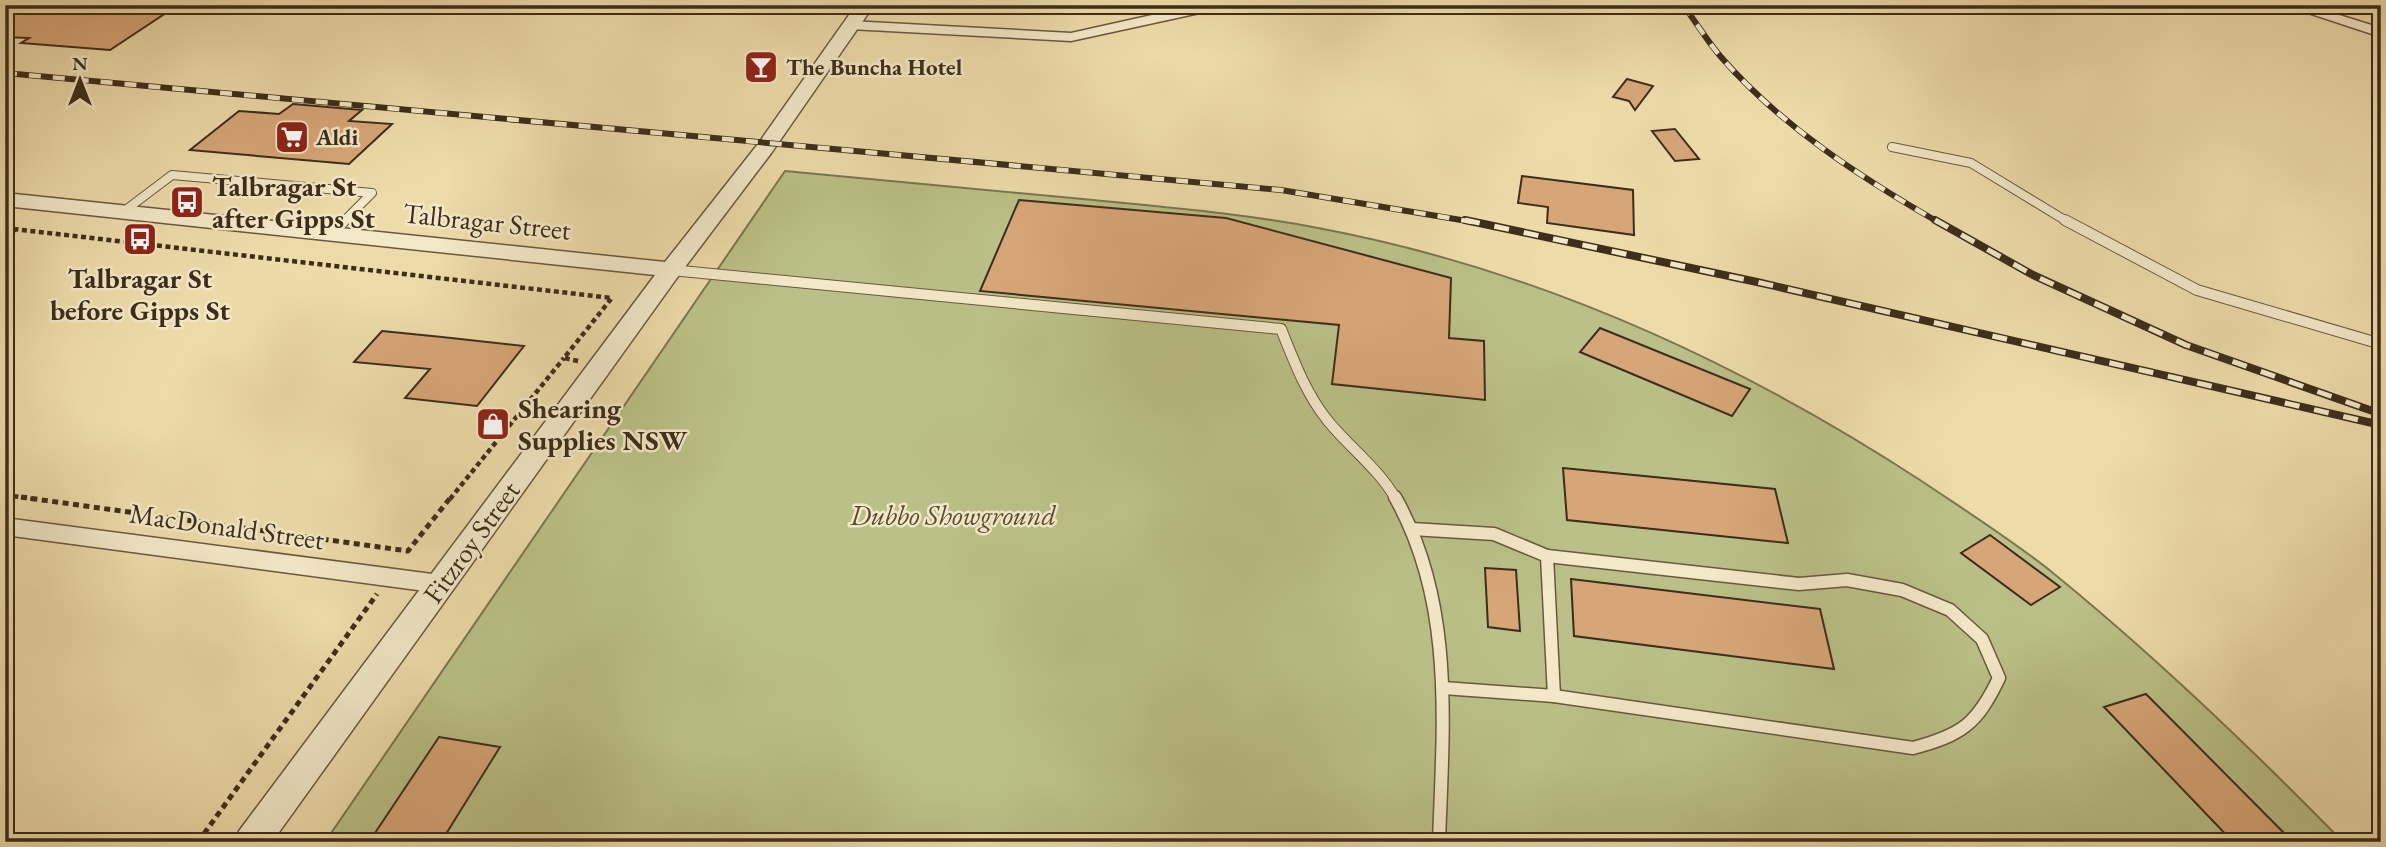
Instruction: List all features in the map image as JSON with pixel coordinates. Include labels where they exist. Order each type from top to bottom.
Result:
[{"type":"street","name":"Fitzroy Street","points":[[251,842],[671,270],[765,148],[865,5]]},
{"type":"street","points":[[850,25],[1071,37],[1218,5]]},
{"type":"street","points":[[2291,5],[2381,33]]},
{"type":"street","name":"Talbragar Street","points":[[8,201],[671,270]]},
{"type":"street","name":"MacDonald Street","points":[[5,526],[440,584]]},
{"type":"lane","points":[[1892,147],[1971,163],[2063,219],[2197,290],[2381,345]]},
{"type":"lane","points":[[123,212],[172,175],[372,193],[331,234]]},
{"type":"lane","points":[[671,270],[1281,329],[1311,396],[1339,435],[1367,458],[1388,484],[1420,545],[1432,589],[1440,637],[1443,688],[1439,842]]},
{"type":"lane","points":[[1412,529],[1494,534],[1547,555],[1799,584],[1847,580],[1902,590],[1950,610],[1982,639],[1999,678],[1985,710],[1956,737],[1913,748],[1555,696],[1443,688]]},
{"type":"lane","points":[[1547,555],[1555,696]]},
{"type":"path","points":[[5,228],[612,298],[408,551],[198,842]]},
{"type":"path","points":[[5,237],[16,229]]},
{"type":"path","points":[[564,358],[601,365]]},
{"type":"path","points":[[5,495],[408,551]]},
{"type":"green space","name":"Dubbo Showground","points":[[785,171],[1201,211],[1318,228],[1479,268],[1557,294],[1633,325],[1708,359],[1853,438],[2021,549],[2053,573],[2165,670],[2238,737],[2343,842],[325,842]]},
{"type":"building","points":[[5,5],[178,5],[110,50],[21,43],[29,38],[5,37]]},
{"type":"building","points":[[1627,79],[1653,86],[1635,110],[1629,101],[1613,97]]},
{"type":"building","name":"Aldi","points":[[293,104],[362,110],[349,121],[392,124],[349,164],[190,150],[239,111],[279,114]]},
{"type":"building","points":[[1675,129],[1699,159],[1675,161],[1652,131]]},
{"type":"building","points":[[1522,176],[1633,190],[1634,235],[1547,223],[1548,207],[1518,203]]},
{"type":"building","points":[[1019,200],[1226,218],[1451,278],[1449,338],[1484,341],[1485,400],[1332,384],[1339,325],[980,291]]},
{"type":"building","points":[[1600,328],[1750,389],[1732,416],[1580,352]]},
{"type":"building","points":[[382,331],[524,346],[477,406],[405,398],[430,369],[354,362]]},
{"type":"building","points":[[1563,468],[1775,489],[1788,543],[1567,520]]},
{"type":"building","points":[[1990,535],[2060,587],[2031,605],[1961,553]]},
{"type":"building","points":[[1485,568],[1516,570],[1520,631],[1488,627]]},
{"type":"building","points":[[1571,579],[1820,609],[1834,669],[1574,636]]},
{"type":"building","points":[[2146,694],[2293,842],[2233,842],[2104,707]]},
{"type":"building","points":[[439,737],[500,747],[441,842],[369,842]]},
{"type":"railway","points":[[1683,5],[1721,57],[1769,105],[1822,148],[1879,187],[1938,222]]},
{"type":"railway","points":[[5,73],[1281,190],[1473,222]]},
{"type":"railway","points":[[1465,220],[1757,282],[2381,425]]},
{"type":"railway","points":[[1935,220],[2033,275],[2186,345],[2381,414]]},
{"type":"place","name":"The Buncha Hotel","points":[[761,67]]},
{"type":"place","name":"Aldi","points":[[292,137]]},
{"type":"place","name":"Talbragar St after Gipps St","points":[[187,202]]},
{"type":"place","name":"Talbragar St before Gipps St","points":[[140,239]]},
{"type":"place","name":"Shearing Supplies NSW","points":[[493,424]]}]
